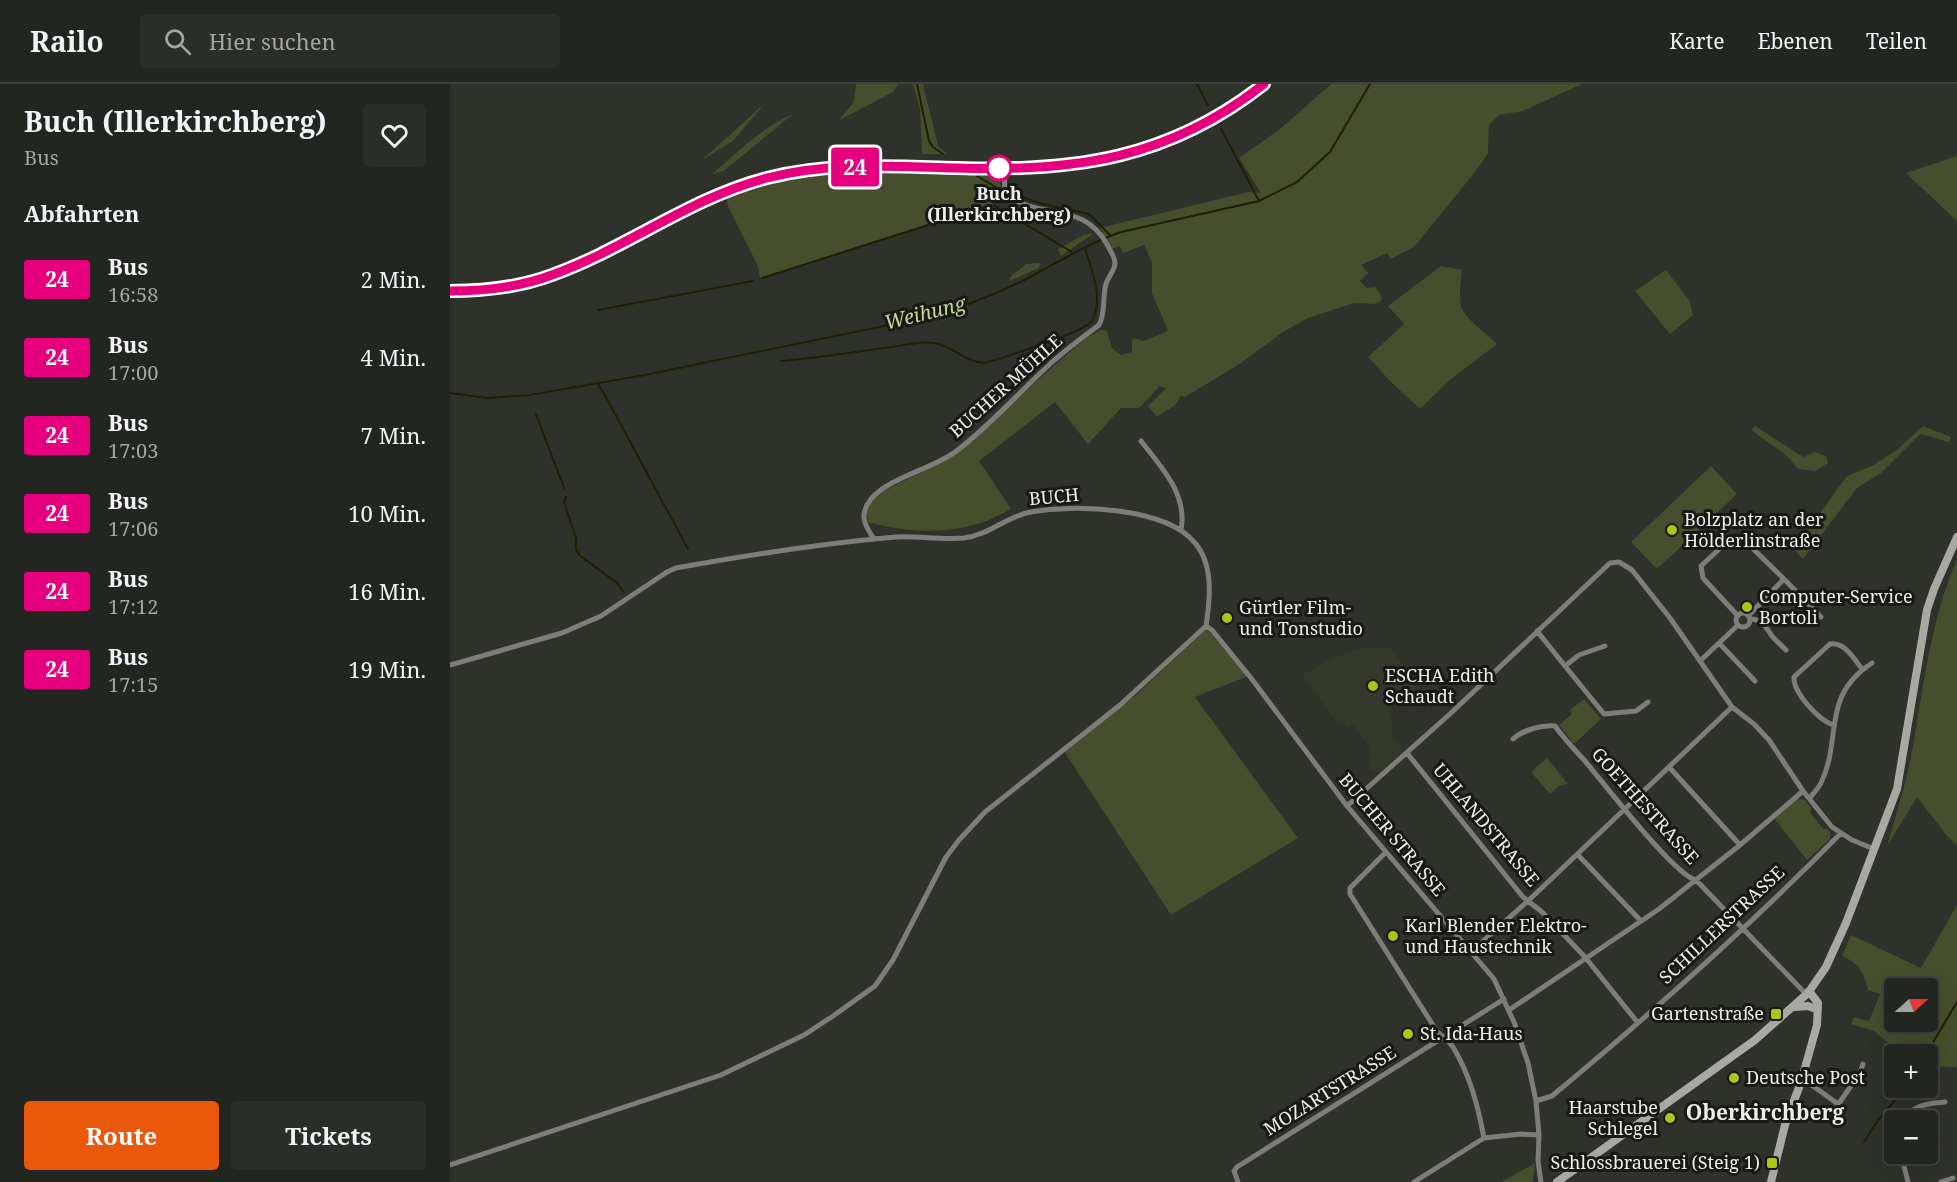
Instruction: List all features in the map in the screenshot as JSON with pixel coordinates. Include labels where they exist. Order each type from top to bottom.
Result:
[{"type":"main road","points":[[450,291],[503,288],[552,275],[706,200],[745,185],[803,171],[868,166],[1036,168],[1084,163],[1142,150],[1167,141],[1218,115],[1264,84]]},
{"type":"main road","points":[[1557,1182],[1722,1064],[1793,1007],[1808,993],[1826,968],[1897,789],[1927,610],[1957,537]]},
{"type":"main road","points":[[1771,1182],[1785,1125],[1801,1082],[1817,1013],[1818,1003],[1808,993]]},
{"type":"main road","points":[[1793,1007],[1808,1005],[1817,1013]]},
{"type":"street","name":"BUCHER MÜHLE","points":[[874,539],[862,515],[864,508],[877,493],[951,454],[971,440],[1050,364],[1099,325],[1103,318],[1106,282],[1115,265],[1100,232],[1081,218],[1015,202],[1005,193],[1004,168]]},
{"type":"street","points":[[450,1165],[721,1075],[804,1035],[875,986],[893,960],[946,857],[969,828],[985,812],[1120,705],[1206,626],[1210,594],[1206,566],[1195,542],[1181,530],[1182,515],[1178,495],[1169,478],[1141,441]]},
{"type":"street","name":"BUCH","points":[[874,539],[973,537],[1029,512],[1052,510],[1123,510],[1181,530]]},
{"type":"street","points":[[1738,616],[1701,573],[1701,566],[1731,538],[1736,537],[1743,539],[1821,617]]},
{"type":"street","points":[[450,665],[562,633],[581,625],[601,616],[676,568],[874,539]]},
{"type":"street","points":[[1347,806],[1610,563],[1619,562],[1632,570],[1670,618],[1732,707],[1754,724],[1769,740],[1803,791],[1832,827],[1874,849]]},
{"type":"street","points":[[1738,625],[1746,626],[1749,617],[1784,579]]},
{"type":"street","points":[[1738,616],[1744,614],[1768,627],[1771,634],[1786,650]]},
{"type":"street","points":[[1738,616],[1738,625]]},
{"type":"street","points":[[1700,662],[1738,625]]},
{"type":"street","name":"BUCHER STRASSE","points":[[1206,626],[1212,630],[1251,678],[1347,806],[1489,971],[1509,1010],[1528,1063],[1536,1101],[1541,1182]]},
{"type":"street","points":[[1537,631],[1604,714],[1636,711],[1648,702]]},
{"type":"street","points":[[1719,643],[1755,681]]},
{"type":"street","points":[[1833,725],[1816,714],[1796,688],[1794,677],[1830,644],[1843,647],[1862,669]]},
{"type":"street","points":[[1565,666],[1578,656],[1605,646]]},
{"type":"street","points":[[1810,798],[1821,783],[1830,753],[1833,725],[1841,695],[1847,684],[1862,669],[1872,663]]},
{"type":"street","points":[[1472,951],[1578,855],[1732,707]]},
{"type":"street","name":"GOETHESTRASSE","points":[[1513,738],[1520,732],[1555,726],[1624,810],[1690,879],[1696,880],[1808,993]]},
{"type":"street","name":"UHLANDSTRASSE","points":[[1407,753],[1523,897],[1529,900],[1585,957],[1638,1023]]},
{"type":"street","points":[[1669,766],[1740,846]]},
{"type":"street","points":[[1509,1010],[1659,909],[1740,846],[1803,791]]},
{"type":"street","name":"SCHILLERSTRASSE","points":[[1536,1101],[1552,1096],[1638,1023],[1743,928],[1841,833]]},
{"type":"street","points":[[1386,852],[1350,888],[1350,894],[1443,1038],[1452,1045],[1478,1105],[1485,1138]]},
{"type":"street","points":[[1578,855],[1640,920]]},
{"type":"street","name":"MOZARTSTRASSE","points":[[1238,1182],[1234,1171],[1246,1162],[1504,999]]},
{"type":"street","points":[[1801,1082],[1813,1086],[1837,1106],[1863,1064]]},
{"type":"street","points":[[1913,1110],[1923,1105],[1945,1102]]},
{"type":"street","points":[[1414,1182],[1485,1138],[1521,1134],[1539,1136]]},
{"type":"street","points":[[1904,1164],[1908,1182]]},
{"type":"street","points":[[1941,1182],[1953,1178]]},
{"type":"shaded area","points":[[1388,647],[1418,687],[1390,709],[1393,737],[1404,751],[1379,773],[1369,769],[1370,748],[1353,724],[1347,728],[1343,723],[1339,725],[1302,675],[1332,658],[1357,649]]},
{"type":"green space","points":[[856,84],[898,84],[893,92],[838,121],[854,102]]},
{"type":"green space","points":[[913,84],[923,84],[938,146],[947,154],[922,154],[920,109]]},
{"type":"green space","points":[[1331,84],[1582,84],[1523,111],[1499,115],[1489,125],[1488,153],[1414,247],[1391,259],[1387,253],[1361,265],[1368,273],[1360,281],[1367,288],[1375,287],[1381,294],[1382,300],[1376,304],[1354,303],[1308,318],[1283,332],[1241,363],[1185,397],[1181,396],[1175,405],[1157,417],[1148,406],[1166,388],[1160,386],[1139,408],[1121,408],[1088,444],[1055,402],[979,461],[1011,509],[992,519],[966,527],[938,531],[910,530],[868,522],[868,508],[876,497],[944,461],[1086,338],[1101,330],[1107,331],[1112,348],[1121,355],[1132,352],[1132,338],[1144,341],[1168,331],[1152,293],[1152,262],[1144,245],[1123,253],[1120,246],[1112,249],[1100,228],[1248,192],[1261,193],[1239,158],[1280,129]]},
{"type":"green space","points":[[765,103],[733,141],[702,160]]},
{"type":"green space","points":[[793,114],[725,170],[711,175],[760,133]]},
{"type":"green space","points":[[1957,156],[1957,221],[1906,173]]},
{"type":"green space","points":[[886,168],[990,172],[999,178],[1002,191],[994,196],[992,204],[760,278],[758,266],[727,204],[727,197],[730,193],[798,175]]},
{"type":"green space","points":[[1094,233],[1061,256],[1058,249],[1083,235]]},
{"type":"green space","points":[[1040,263],[1039,268],[1010,281],[1010,277],[1026,264]]},
{"type":"green space","points":[[1441,266],[1462,270],[1460,295],[1462,309],[1473,323],[1497,344],[1451,379],[1420,409],[1368,357],[1404,324],[1388,306]]},
{"type":"green space","points":[[1666,270],[1689,300],[1693,315],[1670,334],[1635,291]]},
{"type":"green space","points":[[1755,426],[1803,457],[1815,452],[1826,456],[1828,463],[1815,471],[1798,469],[1786,455],[1751,430]]},
{"type":"green space","points":[[1923,426],[1951,437],[1949,442],[1921,434],[1918,436],[1881,473],[1857,488],[1803,559],[1794,549],[1847,476],[1872,466],[1898,449]]},
{"type":"green space","name":"Bolzplatz an der Hölderlinstraße","points":[[1711,466],[1737,494],[1657,569],[1631,542]]},
{"type":"green space","points":[[1957,559],[1957,845],[1947,836],[1917,797],[1887,846],[1910,764],[1934,630]]},
{"type":"green space","points":[[1205,630],[1209,631],[1248,676],[1195,697],[1298,838],[1171,915],[1064,751],[1136,695]]},
{"type":"green space","points":[[1584,699],[1601,719],[1574,744],[1559,725],[1572,714],[1570,710]]},
{"type":"green space","points":[[1547,758],[1568,784],[1559,786],[1550,794],[1531,772]]},
{"type":"green space","points":[[1798,799],[1805,800],[1811,808],[1810,812],[1823,829],[1828,829],[1830,832],[1830,839],[1807,860],[1774,818]]},
{"type":"green space","points":[[1957,905],[1957,1067],[1938,1066],[1938,1044],[1890,1044],[1874,1031],[1851,1024],[1854,1017],[1869,1021],[1880,994],[1868,990],[1860,969],[1842,956],[1851,935],[1921,968]]},
{"type":"green space","points":[[1535,1163],[1533,1182],[1501,1182],[1532,1165]]},
{"type":"waterway","points":[[917,84],[929,141],[943,154]]},
{"type":"waterway","points":[[1197,84],[1208,105]]},
{"type":"waterway","name":"Weihung","points":[[450,393],[488,398],[530,395],[645,375],[923,318],[965,305],[1004,290],[1109,236],[1259,201],[1297,182],[1330,152],[1370,84]]},
{"type":"waterway","points":[[1221,129],[1259,201]]},
{"type":"waterway","points":[[977,176],[999,189]]},
{"type":"waterway","points":[[1010,193],[1043,204],[1089,214],[1110,235]]},
{"type":"waterway","points":[[762,278],[991,205]]},
{"type":"waterway","points":[[995,206],[1072,252]]},
{"type":"waterway","points":[[781,361],[929,343],[941,344],[972,360],[985,363],[1075,332],[1092,321],[1097,304],[1093,275],[1085,249]]},
{"type":"waterway","points":[[598,310],[753,281]]},
{"type":"waterway","points":[[598,384],[606,397]]},
{"type":"waterway","points":[[607,399],[688,549]]},
{"type":"waterway","points":[[536,414],[564,488]]},
{"type":"waterway","points":[[566,497],[564,502],[579,555],[617,583],[624,592]]},
{"type":"waterway","points":[[1932,1044],[1957,1002]]},
{"type":"waterway","points":[[1864,1142],[1897,1098]]},
{"type":"bus line","name":"24","points":[[450,291],[503,288],[552,275],[706,200],[745,185],[797,172],[868,166],[1036,168],[1112,158],[1167,141],[1192,129],[1226,111],[1264,84]]},
{"type":"place","name":"Buch (Illerkirchberg)","points":[[999,168]]},
{"type":"place","name":"Bolzplatz an der Hölderlinstraße","points":[[1672,530]]},
{"type":"place","name":"Computer-Service Bortoli","points":[[1747,607]]},
{"type":"place","name":"Gürtler Film- und Tonstudio","points":[[1227,618]]},
{"type":"place","name":"ESCHA Edith Schaudt","points":[[1373,686]]},
{"type":"place","name":"Karl Blender Elektro- und Haustechnik","points":[[1393,936]]},
{"type":"place","name":"Gartenstraße","points":[[1776,1014]]},
{"type":"place","name":"St. Ida-Haus","points":[[1408,1034]]},
{"type":"place","name":"Deutsche Post","points":[[1734,1078]]},
{"type":"place","name":"Haarstube Schlegel","points":[[1670,1118]]},
{"type":"place","name":"Schlossbrauerei (Steig 1)","points":[[1772,1163]]},
{"type":"district","name":"Oberkirchberg","points":[[1765,1113]]}]
